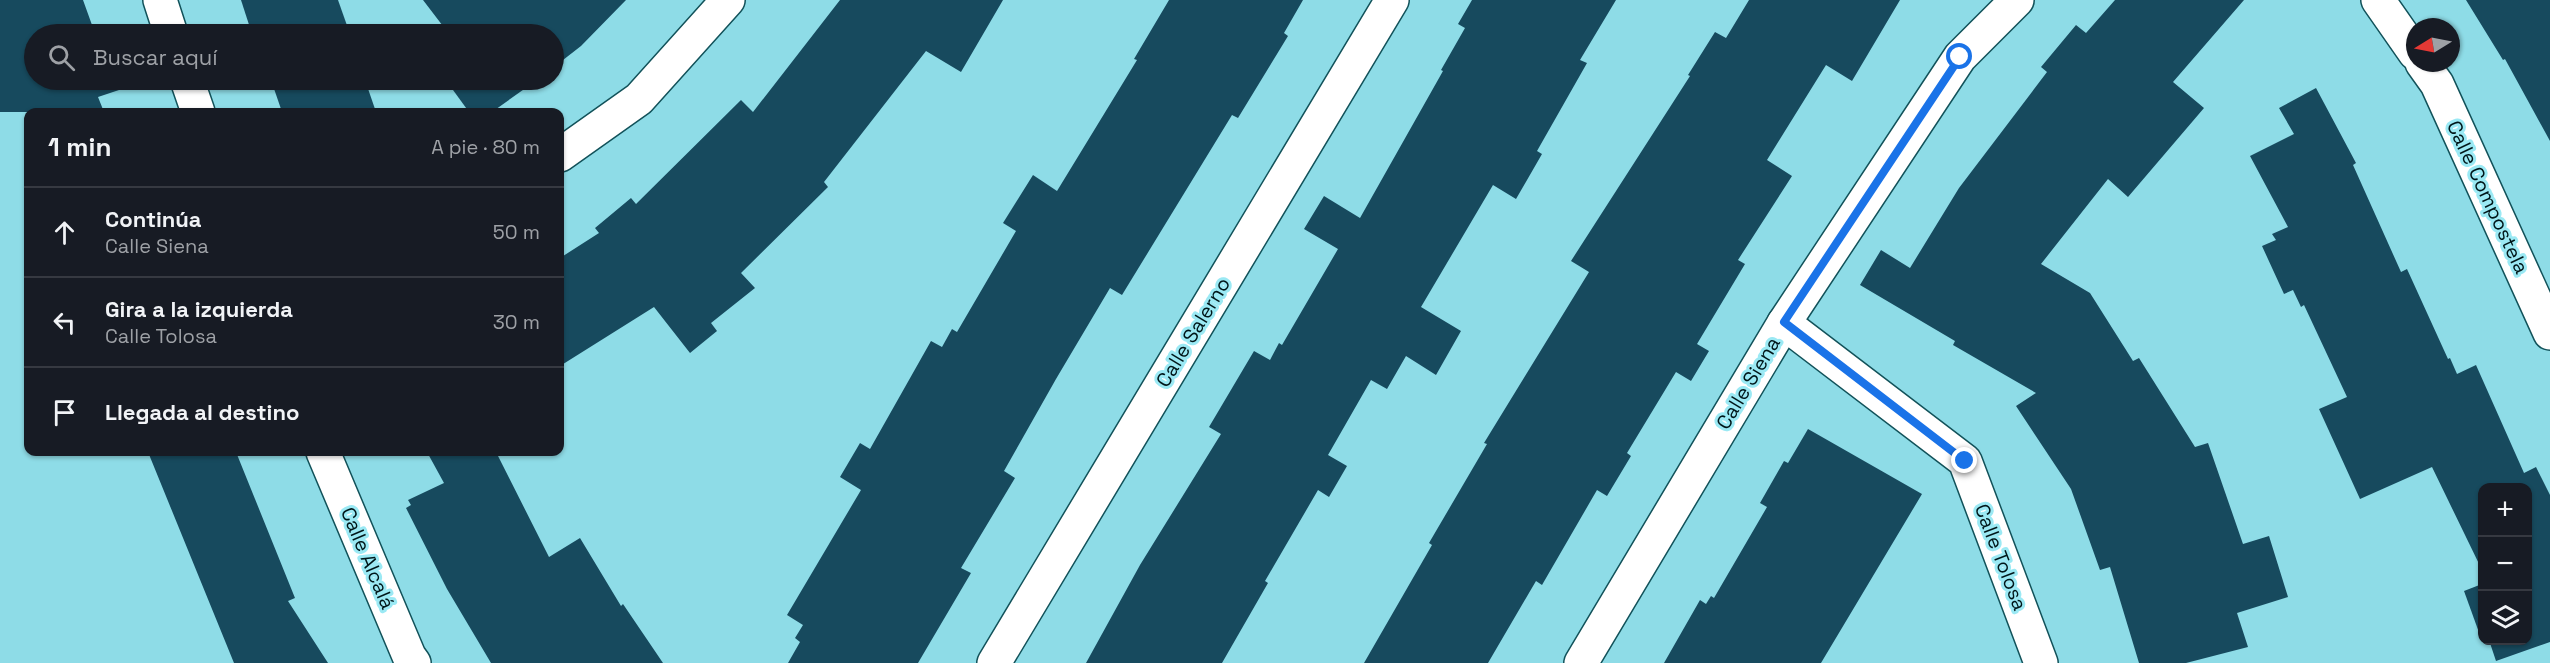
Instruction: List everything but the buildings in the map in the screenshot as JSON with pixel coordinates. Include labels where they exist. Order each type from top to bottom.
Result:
[{"type":"street","points":[[160,0],[168,24]]},
{"type":"street","points":[[564,152],[639,99],[728,0]]},
{"type":"street","name":"Calle Salerno","points":[[994,663],[1392,0]]},
{"type":"street","name":"Calle Siena","points":[[1581,663],[1784,322],[1960,57],[2017,0]]},
{"type":"street","points":[[2378,0],[2406,40]]},
{"type":"street","name":"Calle Compostela","points":[[2428,72],[2437,84],[2550,333]]},
{"type":"street","points":[[190,90],[197,108]]},
{"type":"street","name":"Calle Tolosa","points":[[1784,322],[1965,461],[2042,663]]},
{"type":"street","name":"Calle Alcalá","points":[[326,456],[409,656],[414,663]]},
{"type":"route","points":[[1960,57],[1784,322],[1965,461]]}]
